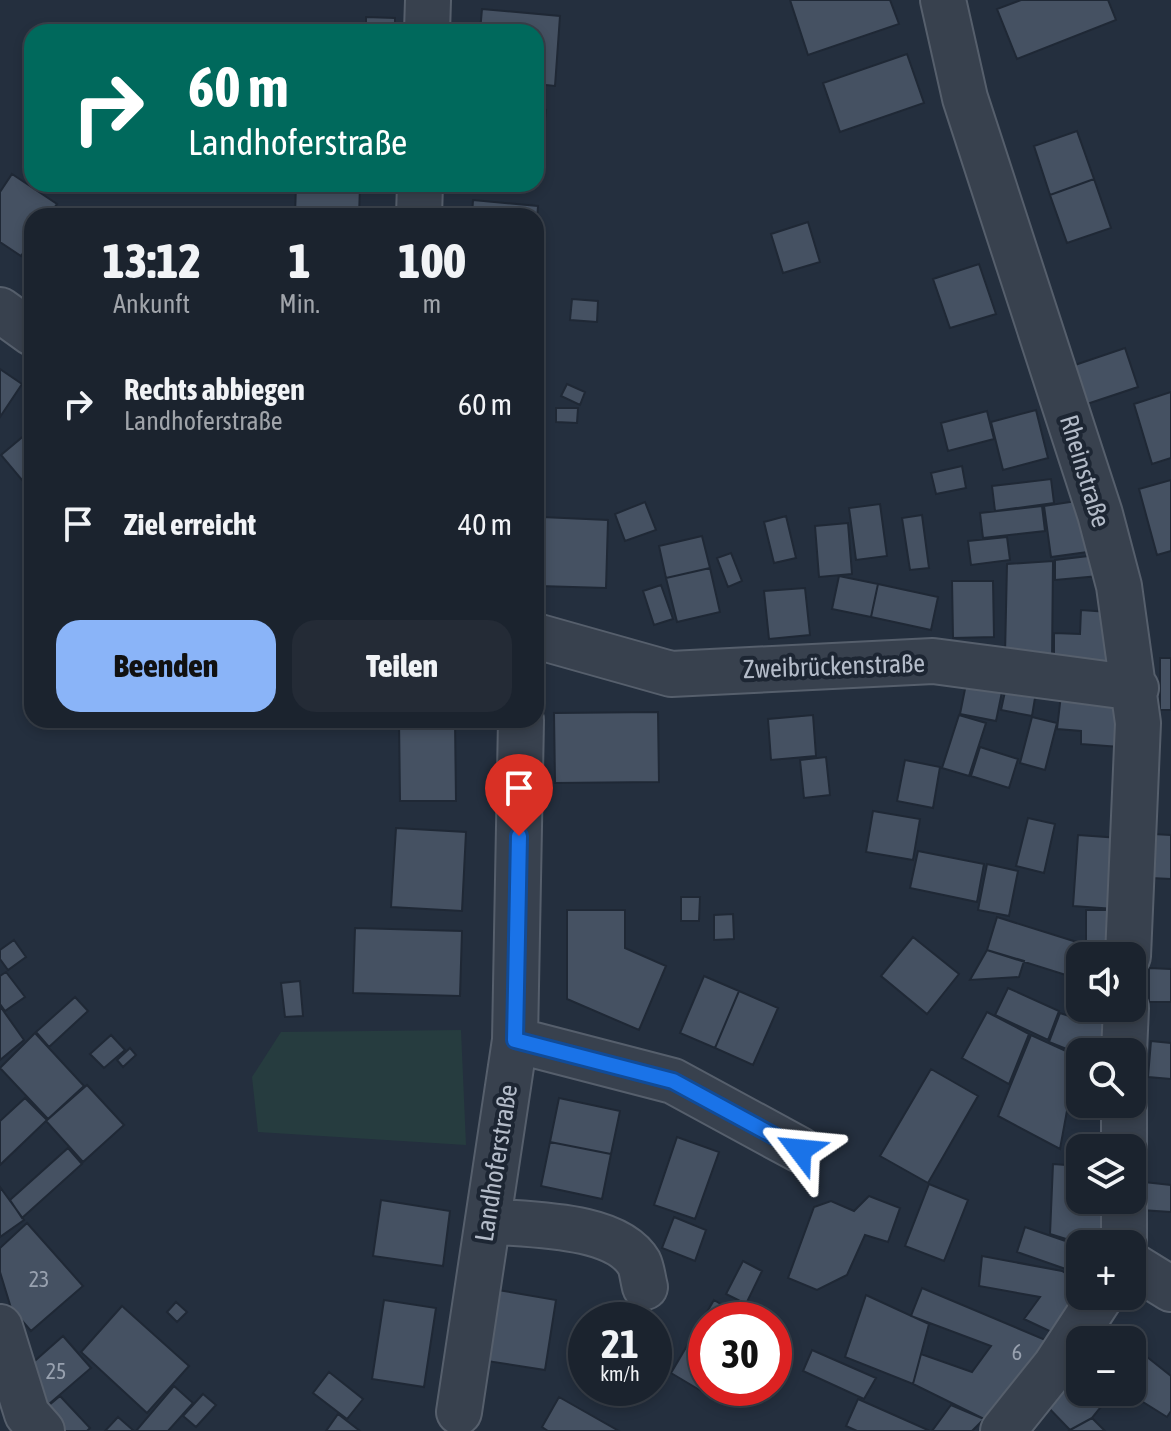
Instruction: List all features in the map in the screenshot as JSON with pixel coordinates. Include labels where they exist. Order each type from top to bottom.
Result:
[{"type":"street","points":[[427,24],[428,0]]},
{"type":"street","name":"Rheinstraße","points":[[943,0],[965,98],[1100,514],[1148,712],[1129,942]]},
{"type":"street","points":[[0,310],[24,327]]},
{"type":"street","name":"Zweibrückenstraße","points":[[544,646],[671,674],[933,661],[1148,712]]},
{"type":"street","name":"Landhoferstraße","points":[[459,1412],[515,1040],[521,728]]},
{"type":"street","points":[[515,1040],[673,1081],[800,1150]]},
{"type":"street","points":[[488,1221],[597,1233],[623,1246],[639,1263],[645,1287]]},
{"type":"street","points":[[1146,1274],[1171,1289]]},
{"type":"street","points":[[1003,1431],[1055,1366],[1092,1310]]},
{"type":"street","points":[[0,1327],[27,1414],[42,1431]]},
{"type":"green space","points":[[461,1030],[466,1145],[258,1132],[252,1077],[281,1032]]},
{"type":"building","points":[[790,0],[890,0],[899,24],[808,55]]},
{"type":"building","points":[[1021,0],[1108,0],[1116,20],[1017,59],[997,9]]},
{"type":"building","points":[[482,9],[560,16],[555,86],[544,85],[544,24],[481,24]]},
{"type":"building","points":[[366,17],[395,18],[395,24],[366,24]]},
{"type":"building","points":[[907,54],[924,103],[840,132],[823,83]]},
{"type":"building","points":[[1077,131],[1094,179],[1050,195],[1034,146]]},
{"type":"building","points":[[12,174],[24,182],[24,192],[39,192],[57,204],[54,208],[24,208],[24,252],[21,256],[0,242],[0,192]]},
{"type":"building","points":[[1094,179],[1111,228],[1067,243],[1050,195]]},
{"type":"building","points":[[296,192],[360,192],[359,208],[295,208]]},
{"type":"building","points":[[473,200],[538,206],[538,208],[472,208]]},
{"type":"building","points":[[808,222],[820,262],[783,273],[771,234]]},
{"type":"building","points":[[979,264],[996,314],[950,328],[933,279]]},
{"type":"building","points":[[572,299],[598,301],[597,322],[570,320]]},
{"type":"building","points":[[1125,348],[1138,387],[1081,406],[1069,367]]},
{"type":"building","points":[[0,369],[22,384],[0,417]]},
{"type":"building","points":[[567,384],[585,392],[580,405],[561,396]]},
{"type":"building","points":[[1171,392],[1171,458],[1152,464],[1134,404]]},
{"type":"building","points":[[556,408],[578,408],[577,423],[556,422]]},
{"type":"building","points":[[1036,410],[1048,458],[1003,470],[991,422]]},
{"type":"building","points":[[987,411],[994,439],[948,451],[941,423]]},
{"type":"building","points":[[24,436],[24,482],[1,455]]},
{"type":"building","points":[[962,466],[966,488],[936,494],[931,473]]},
{"type":"building","points":[[1051,479],[1054,503],[995,511],[992,486]]},
{"type":"building","points":[[1171,480],[1171,551],[1157,555],[1139,489]]},
{"type":"building","points":[[1083,500],[1095,551],[1051,557],[1044,506]]},
{"type":"building","points":[[645,502],[656,530],[625,541],[615,514]]},
{"type":"building","points":[[880,504],[887,556],[856,560],[849,508]]},
{"type":"building","points":[[1042,506],[1045,531],[983,538],[980,513]]},
{"type":"building","points":[[922,515],[929,568],[910,570],[902,518]]},
{"type":"building","points":[[786,516],[796,558],[774,563],[764,522]]},
{"type":"building","points":[[544,517],[608,520],[606,588],[544,586]]},
{"type":"building","points":[[848,523],[852,574],[819,577],[815,526]]},
{"type":"building","points":[[702,536],[710,568],[666,578],[659,546]]},
{"type":"building","points":[[1007,537],[1010,560],[971,565],[968,541]]},
{"type":"building","points":[[731,553],[742,581],[728,587],[717,558]]},
{"type":"building","points":[[1097,555],[1099,576],[1055,580],[1055,560]]},
{"type":"building","points":[[1053,561],[1052,661],[1005,655],[1007,564]]},
{"type":"building","points":[[710,568],[720,612],[677,622],[666,578]]},
{"type":"building","points":[[839,576],[878,584],[871,617],[832,609]]},
{"type":"building","points":[[952,581],[993,581],[994,637],[953,638]]},
{"type":"building","points":[[878,584],[938,597],[931,630],[871,617]]},
{"type":"building","points":[[661,585],[673,619],[654,625],[643,591]]},
{"type":"building","points":[[805,588],[810,635],[769,639],[764,591]]},
{"type":"building","points":[[1081,610],[1109,612],[1107,667],[1054,661],[1054,633],[1080,634]]},
{"type":"building","points":[[1160,658],[1171,658],[1171,710],[1160,710]]},
{"type":"building","points":[[967,679],[1003,687],[996,721],[960,714]]},
{"type":"building","points":[[1006,687],[1036,692],[1032,716],[1001,710]]},
{"type":"building","points":[[1061,695],[1121,705],[1120,747],[1081,744],[1081,731],[1057,729]]},
{"type":"building","points":[[658,712],[659,782],[555,783],[554,713]]},
{"type":"building","points":[[813,715],[816,756],[771,760],[768,719]]},
{"type":"building","points":[[959,715],[986,723],[969,776],[942,768]]},
{"type":"building","points":[[1032,717],[1057,723],[1045,770],[1020,763]]},
{"type":"building","points":[[399,728],[455,728],[456,801],[400,801]]},
{"type":"building","points":[[980,747],[1018,759],[1009,788],[971,776]]},
{"type":"building","points":[[826,757],[830,795],[804,798],[800,760]]},
{"type":"building","points":[[905,760],[940,767],[933,808],[897,801]]},
{"type":"building","points":[[873,811],[920,819],[913,860],[866,852]]},
{"type":"building","points":[[1028,818],[1055,824],[1044,873],[1016,866]]},
{"type":"building","points":[[396,828],[466,832],[462,911],[391,907]]},
{"type":"building","points":[[1153,834],[1171,835],[1171,879],[1150,878]]},
{"type":"building","points":[[1078,835],[1120,838],[1115,909],[1073,906]]},
{"type":"building","points":[[918,851],[984,864],[977,902],[910,888]]},
{"type":"building","points":[[987,864],[1018,871],[1009,916],[978,910]]},
{"type":"building","points":[[681,897],[700,897],[699,921],[681,921]]},
{"type":"building","points":[[567,910],[625,910],[625,948],[666,966],[639,1030],[567,999]]},
{"type":"building","points":[[1086,910],[1116,910],[1116,942],[1086,942]]},
{"type":"building","points":[[733,914],[734,939],[714,940],[714,915]]},
{"type":"building","points":[[997,917],[1077,942],[1066,942],[1066,975],[987,950]]},
{"type":"building","points":[[355,928],[462,931],[460,996],[353,993]]},
{"type":"building","points":[[913,937],[959,974],[927,1014],[881,976]]},
{"type":"building","points":[[14,940],[26,957],[8,970],[0,959],[0,950]]},
{"type":"building","points":[[987,950],[1024,961],[1019,977],[970,980]]},
{"type":"building","points":[[1149,968],[1171,969],[1171,1002],[1149,1002]]},
{"type":"building","points":[[6,972],[25,997],[5,1011],[0,1004],[0,976]]},
{"type":"building","points":[[704,976],[739,991],[715,1048],[680,1033]]},
{"type":"building","points":[[300,981],[303,1016],[285,1017],[281,983]]},
{"type":"building","points":[[1008,988],[1059,1011],[1048,1040],[995,1015]]},
{"type":"building","points":[[739,991],[778,1008],[753,1065],[715,1048]]},
{"type":"building","points":[[75,997],[88,1011],[49,1047],[36,1032]]},
{"type":"building","points":[[0,1006],[24,1040],[0,1060]]},
{"type":"building","points":[[987,1012],[1029,1034],[1009,1084],[962,1058]]},
{"type":"building","points":[[1060,1013],[1066,1015],[1066,1022],[1112,1022],[1111,1038],[1066,1038],[1066,1049],[1049,1042]]},
{"type":"building","points":[[35,1033],[84,1086],[48,1119],[0,1068]]},
{"type":"building","points":[[111,1035],[125,1050],[104,1068],[90,1054]]},
{"type":"building","points":[[1031,1035],[1066,1051],[1066,1116],[1060,1149],[998,1116]]},
{"type":"building","points":[[1151,1041],[1171,1043],[1171,1079],[1148,1077]]},
{"type":"building","points":[[130,1048],[136,1055],[123,1067],[117,1060]]},
{"type":"building","points":[[931,1069],[978,1096],[928,1183],[880,1156]]},
{"type":"building","points":[[87,1085],[124,1125],[83,1162],[46,1121]]},
{"type":"building","points":[[25,1098],[47,1120],[0,1165],[0,1121]]},
{"type":"building","points":[[559,1098],[620,1111],[611,1154],[550,1142]]},
{"type":"building","points":[[677,1137],[719,1152],[695,1219],[654,1205]]},
{"type":"building","points":[[550,1142],[611,1154],[602,1199],[541,1186]]},
{"type":"building","points":[[68,1148],[82,1164],[22,1218],[10,1200]]},
{"type":"building","points":[[1053,1164],[1066,1165],[1066,1214],[1106,1214],[1104,1230],[1066,1230],[1066,1239],[1050,1234]]},
{"type":"building","points":[[1146,1182],[1171,1185],[1171,1212],[1146,1210]]},
{"type":"building","points":[[929,1184],[968,1200],[944,1261],[905,1246]]},
{"type":"building","points":[[0,1187],[24,1220],[0,1237]]},
{"type":"building","points":[[869,1196],[900,1208],[888,1242],[865,1235],[847,1275],[817,1290],[788,1278],[814,1207],[831,1201],[854,1211]]},
{"type":"building","points":[[381,1200],[450,1211],[443,1266],[373,1256]]},
{"type":"building","points":[[674,1217],[706,1230],[695,1261],[662,1248]]},
{"type":"building","points":[[27,1223],[83,1286],[31,1331],[11,1308],[0,1272],[0,1248]]},
{"type":"building","points":[[1025,1227],[1066,1241],[1066,1269],[1017,1252]]},
{"type":"building","points":[[982,1256],[1062,1271],[1066,1273],[1066,1310],[1073,1310],[1060,1336],[1024,1319],[1040,1297],[979,1286]]},
{"type":"building","points":[[743,1261],[762,1271],[747,1302],[726,1294]]},
{"type":"building","points":[[922,1288],[1055,1344],[984,1419],[913,1384],[921,1354],[972,1372],[991,1346],[911,1316]]},
{"type":"building","points":[[498,1290],[556,1300],[545,1370],[487,1361]]},
{"type":"building","points":[[866,1295],[929,1324],[913,1384],[845,1357]]},
{"type":"building","points":[[384,1300],[436,1308],[424,1387],[372,1379]]},
{"type":"building","points":[[176,1302],[187,1312],[177,1322],[167,1312]]},
{"type":"building","points":[[122,1306],[189,1366],[147,1413],[81,1352]]},
{"type":"building","points":[[63,1336],[91,1368],[42,1410],[20,1374]]},
{"type":"building","points":[[688,1344],[688,1383],[672,1371]]},
{"type":"building","points":[[812,1350],[876,1378],[864,1399],[803,1371]]},
{"type":"building","points":[[1146,1356],[1171,1376],[1171,1411],[1167,1417],[1146,1404]]},
{"type":"building","points":[[329,1372],[363,1399],[347,1419],[313,1393]]},
{"type":"building","points":[[1066,1378],[1066,1406],[1102,1406],[1092,1418],[1070,1430],[1043,1402]]},
{"type":"building","points":[[174,1386],[193,1403],[168,1431],[136,1431]]},
{"type":"building","points":[[203,1394],[216,1405],[196,1427],[183,1416]]},
{"type":"building","points":[[60,1396],[90,1428],[87,1431],[61,1431],[42,1411]]},
{"type":"building","points":[[559,1397],[568,1402],[568,1406],[575,1406],[619,1431],[548,1431],[542,1427]]},
{"type":"building","points":[[858,1399],[930,1431],[857,1431],[846,1426]]},
{"type":"building","points":[[951,1405],[984,1419],[972,1431],[932,1431]]},
{"type":"building","points":[[338,1414],[360,1431],[326,1431]]},
{"type":"building","points":[[118,1417],[134,1431],[105,1431]]},
{"type":"building","points":[[1092,1418],[1105,1431],[1068,1431],[1070,1430]]},
{"type":"route","points":[[519,836],[515,1040],[673,1081],[800,1150]]}]
